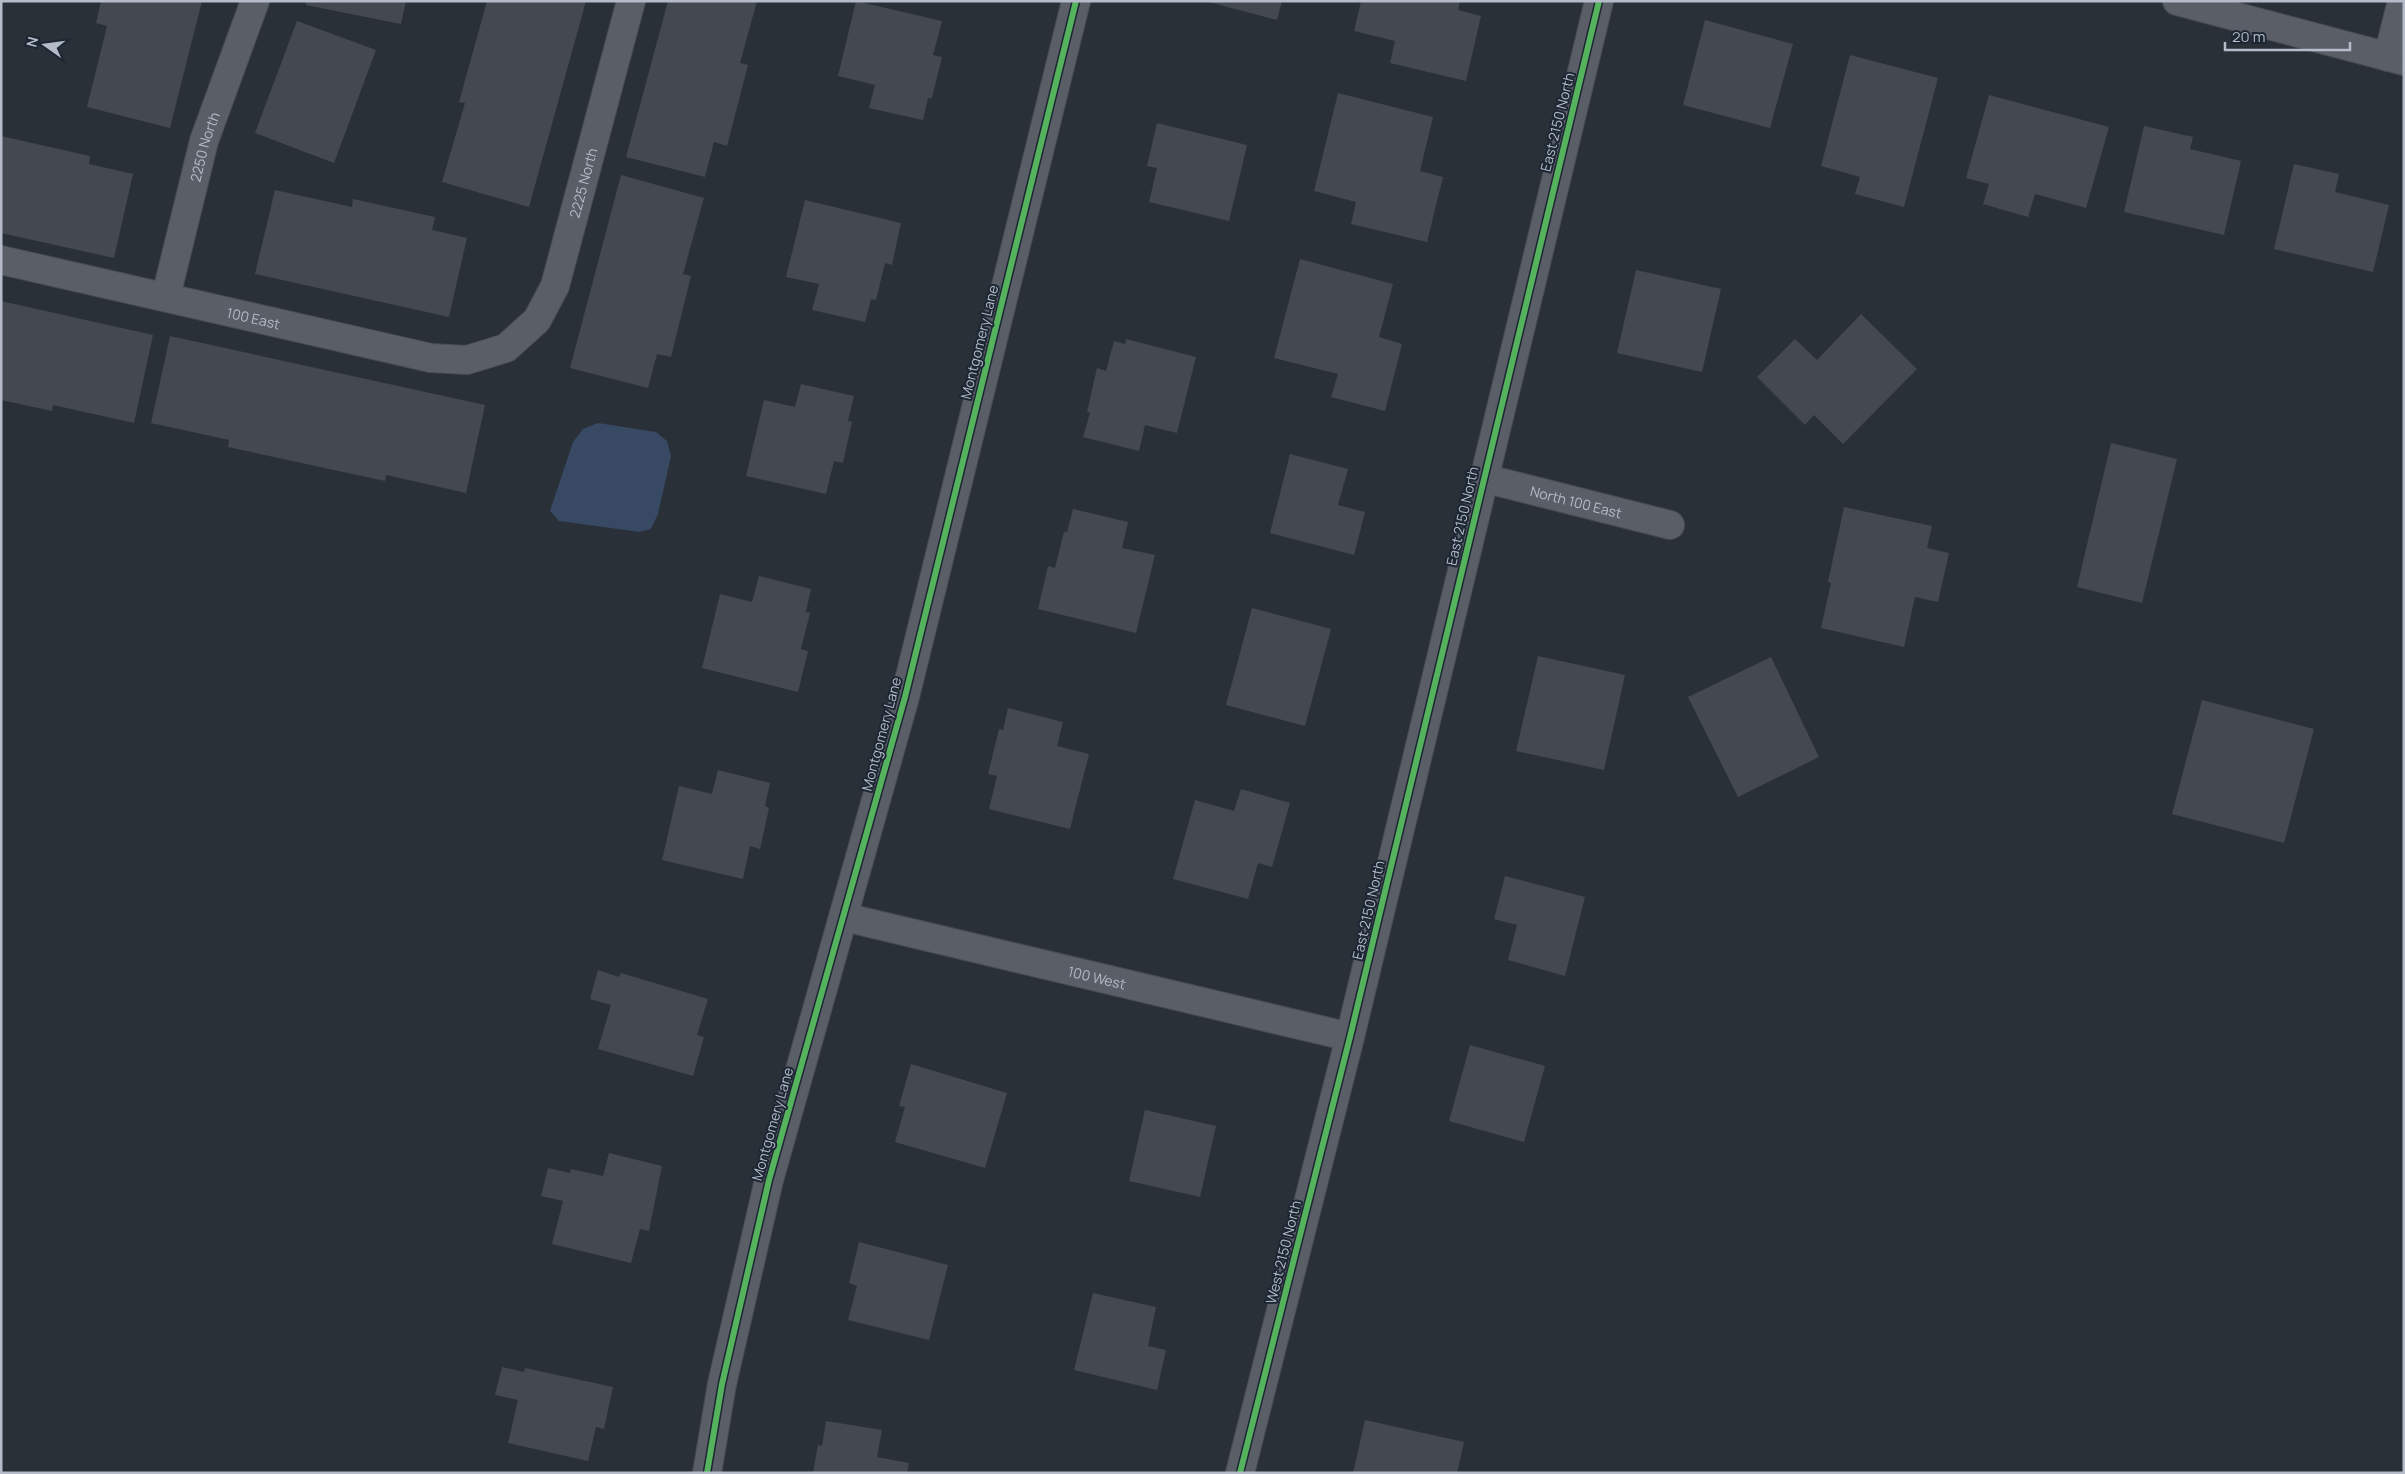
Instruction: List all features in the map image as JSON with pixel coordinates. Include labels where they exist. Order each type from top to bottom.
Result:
[{"type":"street","name":"2250 North","points":[[166,296],[204,141],[255,1]]},
{"type":"street","name":"2225 North","points":[[506,348],[537,320],[554,286],[631,1]]},
{"type":"street","name":"Montgomery Lane","points":[[707,1473],[722,1384],[768,1180],[905,697],[1076,1]]},
{"type":"street","name":"East 2150 North","points":[[1350,1037],[1599,1]]},
{"type":"street","points":[[2177,1],[2396,59],[2402,1]]},
{"type":"street","name":"100 East","points":[[1,260],[166,296],[431,358],[467,360],[506,348]]},
{"type":"street","name":"North 100 East","points":[[1483,478],[1670,525]]},
{"type":"street","name":"100 West","points":[[844,917],[1350,1037]]},
{"type":"street","name":"West 2150 North","points":[[1240,1473],[1350,1037]]},
{"type":"water","points":[[598,423],[656,432],[667,441],[671,456],[658,514],[651,529],[640,532],[559,521],[550,511],[573,442],[583,429]]},
{"type":"building","points":[[101,1],[202,1],[170,128],[87,107],[107,26],[96,23]]},
{"type":"building","points":[[306,1],[406,1],[401,24],[306,5]]},
{"type":"building","points":[[487,1],[586,1],[529,207],[442,182],[465,103],[459,102]]},
{"type":"building","points":[[668,1],[757,1],[740,63],[748,65],[727,146],[714,142],[705,177],[626,157]]},
{"type":"building","points":[[856,1],[942,21],[933,55],[942,57],[932,98],[928,98],[923,120],[869,108],[875,85],[838,76]]},
{"type":"building","points":[[1205,1],[1282,1],[1277,20]]},
{"type":"building","points":[[1361,1],[1460,1],[1458,10],[1481,16],[1466,81],[1390,63],[1395,41],[1354,31]]},
{"type":"building","points":[[1705,20],[1793,44],[1770,128],[1683,105]]},
{"type":"building","points":[[297,21],[376,50],[334,163],[255,133]]},
{"type":"building","points":[[1850,55],[1938,78],[1904,207],[1855,194],[1860,177],[1821,166]]},
{"type":"building","points":[[1338,93],[1433,117],[1420,171],[1443,177],[1427,242],[1351,224],[1356,202],[1314,191]]},
{"type":"building","points":[[1989,95],[2109,127],[2086,208],[2035,194],[2028,217],[1983,204],[1989,184],[1966,178]]},
{"type":"building","points":[[1157,123],[1247,145],[1229,221],[1149,202],[1157,168],[1147,166]]},
{"type":"building","points":[[2144,126],[2193,137],[2190,149],[2241,161],[2224,235],[2124,212]]},
{"type":"building","points":[[1,136],[90,156],[89,164],[133,174],[114,258],[1,233]]},
{"type":"building","points":[[2294,164],[2339,174],[2335,192],[2389,205],[2373,272],[2274,249]]},
{"type":"building","points":[[621,175],[704,198],[683,274],[691,276],[671,357],[657,354],[648,388],[570,368]]},
{"type":"building","points":[[275,190],[352,207],[353,199],[435,217],[432,230],[467,238],[449,317],[255,274]]},
{"type":"building","points":[[805,200],[901,223],[892,265],[885,263],[876,300],[871,299],[865,322],[812,310],[819,284],[786,277]]},
{"type":"building","points":[[1300,259],[1393,284],[1379,337],[1402,344],[1385,411],[1331,397],[1338,374],[1274,358]]},
{"type":"building","points":[[1636,270],[1721,289],[1702,372],[1617,353]]},
{"type":"building","points":[[1,301],[153,335],[134,423],[53,405],[52,411],[1,400]]},
{"type":"building","points":[[1861,314],[1917,369],[1843,444],[1814,415],[1805,425],[1757,377],[1795,339],[1817,360]]},
{"type":"building","points":[[170,336],[485,405],[466,493],[386,475],[385,481],[228,447],[229,440],[151,423]]},
{"type":"building","points":[[1126,339],[1196,357],[1177,433],[1145,425],[1139,451],[1083,437],[1090,413],[1087,412],[1097,368],[1106,371],[1114,341],[1125,344]]},
{"type":"building","points":[[801,384],[854,396],[848,421],[852,422],[843,463],[834,461],[826,494],[746,476],[764,400],[795,407]]},
{"type":"building","points":[[2111,443],[2177,459],[2142,603],[2077,587]]},
{"type":"building","points":[[1290,454],[1348,469],[1338,505],[1365,512],[1354,555],[1270,533]]},
{"type":"building","points":[[1844,507],[1932,526],[1927,548],[1949,553],[1938,602],[1915,597],[1904,647],[1821,628],[1831,583],[1828,582]]},
{"type":"building","points":[[1073,509],[1128,522],[1122,548],[1155,555],[1136,633],[1038,609],[1048,566],[1055,568],[1064,532],[1067,532]]},
{"type":"building","points":[[759,576],[811,589],[806,612],[810,613],[801,649],[808,651],[798,692],[702,668],[720,594],[752,602]]},
{"type":"building","points":[[1252,608],[1331,629],[1305,726],[1226,705]]},
{"type":"building","points":[[1538,656],[1625,675],[1604,770],[1516,751]]},
{"type":"building","points":[[1771,657],[1819,757],[1738,797],[1688,697]]},
{"type":"building","points":[[2202,700],[2314,729],[2284,843],[2172,814]]},
{"type":"building","points":[[1008,708],[1063,722],[1057,746],[1089,754],[1070,829],[989,809],[997,776],[988,774],[999,729],[1003,730]]},
{"type":"building","points":[[718,770],[770,783],[765,806],[769,808],[760,849],[750,846],[743,879],[662,860],[679,786],[712,794]]},
{"type":"building","points":[[1241,789],[1290,803],[1272,867],[1258,863],[1248,899],[1173,879],[1195,800],[1234,811]]},
{"type":"building","points":[[1505,876],[1585,897],[1565,976],[1508,960],[1517,925],[1494,919]]},
{"type":"building","points":[[598,970],[619,977],[621,973],[708,999],[697,1035],[704,1037],[693,1076],[598,1049],[611,1005],[590,999]]},
{"type":"building","points":[[1470,1045],[1545,1066],[1524,1142],[1449,1121]]},
{"type":"building","points":[[911,1064],[1007,1093],[985,1168],[895,1142],[905,1107],[899,1106]]},
{"type":"building","points":[[1145,1110],[1216,1126],[1200,1197],[1129,1181]]},
{"type":"building","points":[[609,1153],[662,1166],[649,1231],[640,1229],[631,1263],[552,1244],[563,1201],[541,1196],[548,1168],[570,1173],[571,1169],[603,1176]]},
{"type":"building","points":[[859,1242],[948,1265],[929,1340],[848,1320],[857,1286],[849,1283]]},
{"type":"building","points":[[1093,1293],[1156,1307],[1148,1346],[1166,1350],[1157,1390],[1074,1370]]},
{"type":"building","points":[[502,1367],[524,1372],[525,1368],[613,1387],[604,1429],[596,1427],[588,1461],[508,1443],[518,1400],[495,1395]]},
{"type":"building","points":[[1365,1420],[1464,1442],[1457,1473],[1353,1473]]},
{"type":"building","points":[[826,1421],[882,1430],[877,1457],[909,1463],[907,1473],[813,1473],[818,1445],[822,1446]]},
{"type":"cycle path","points":[[707,1473],[722,1384],[769,1180],[905,697],[1076,1]]},
{"type":"cycle path","points":[[1240,1473],[1350,1037],[1599,1]]}]
